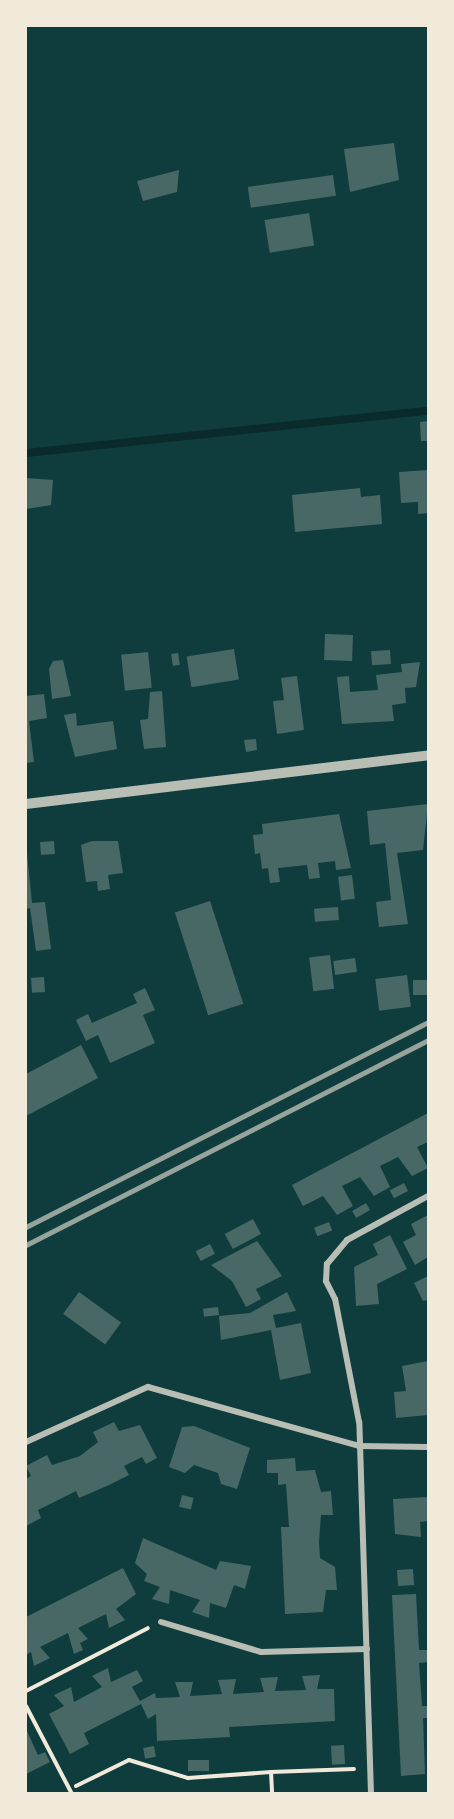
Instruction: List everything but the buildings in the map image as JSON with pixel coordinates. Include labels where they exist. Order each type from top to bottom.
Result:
[{"type":"street","points":[[26,804],[428,755]]},
{"type":"street","points":[[371,1794],[359,1446],[337,1310],[326,1281],[327,1264],[347,1240],[429,1196]]},
{"type":"street","points":[[26,1442],[148,1387],[359,1446],[429,1447]]},
{"type":"street","points":[[161,1622],[261,1652],[367,1649]]},
{"type":"path","points":[[26,1691],[161,1622]]},
{"type":"path","points":[[26,1706],[72,1794]]},
{"type":"path","points":[[76,1786],[129,1760],[188,1778],[370,1768]]},
{"type":"path","points":[[271,1772],[273,1794]]},
{"type":"waterway","points":[[26,453],[428,411]]},
{"type":"railway","points":[[26,1227],[428,1022]]},
{"type":"railway","points":[[26,1245],[428,1040]]}]
